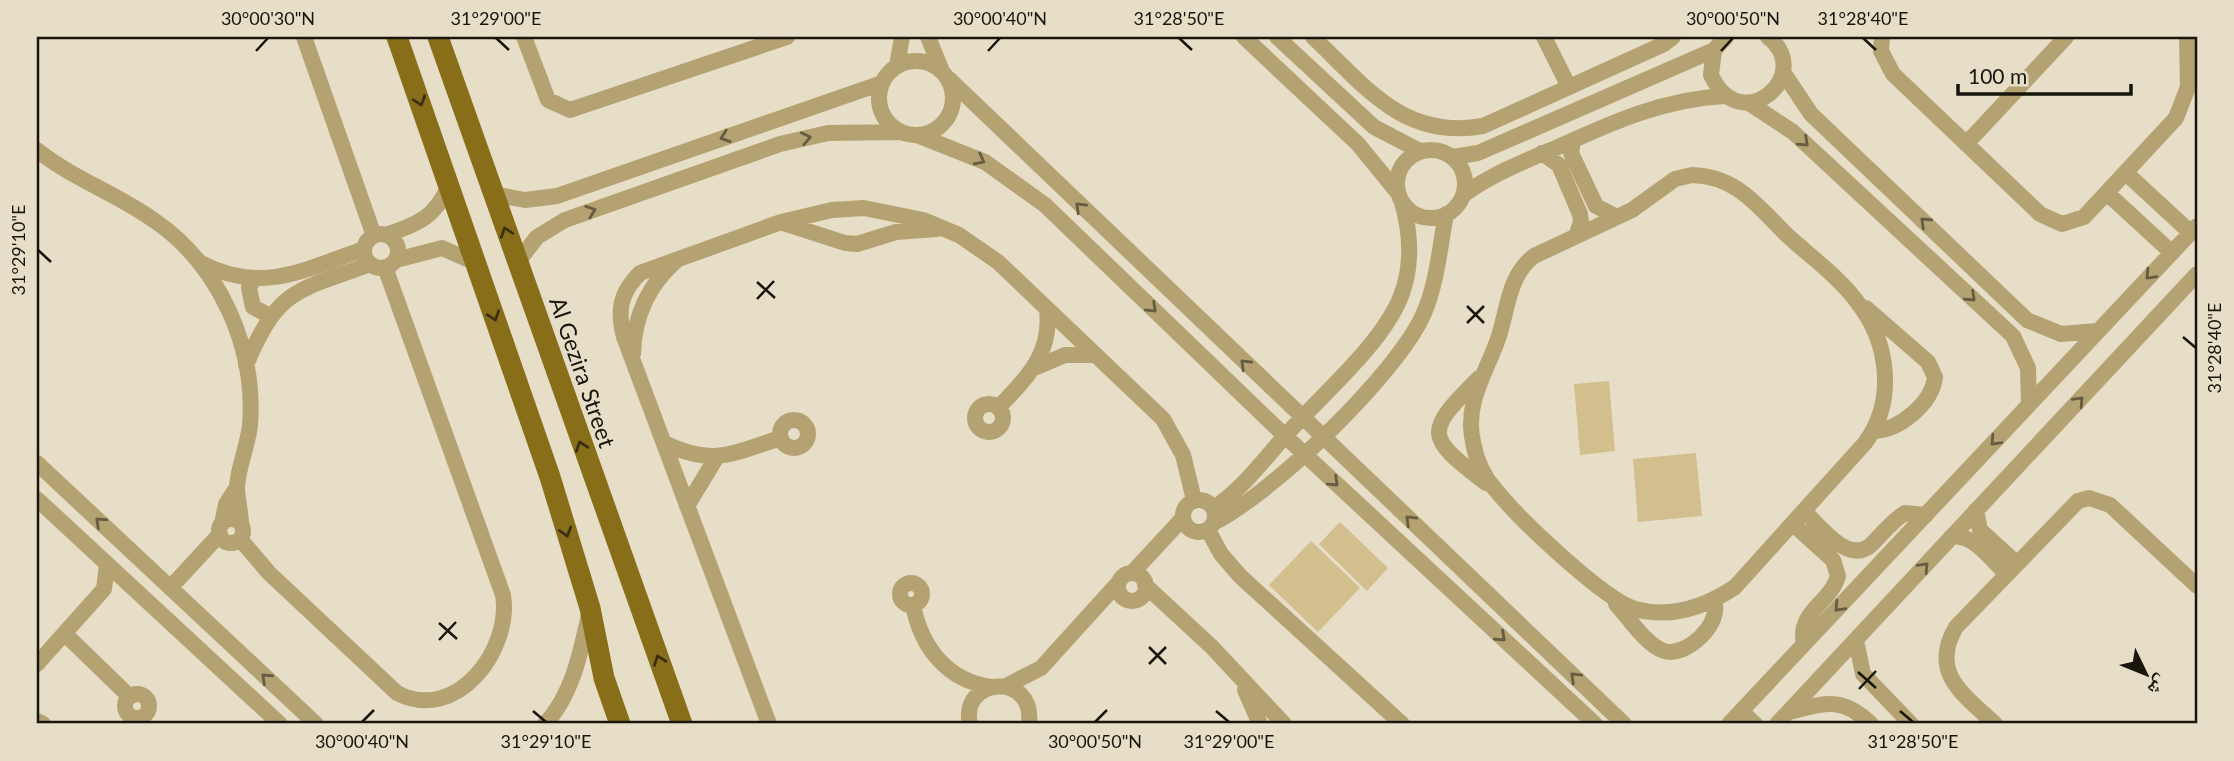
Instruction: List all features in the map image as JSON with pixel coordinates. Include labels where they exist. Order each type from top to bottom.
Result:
[{"type":"main road","points":[[397,37],[550,477],[590,608],[604,678],[620,724]]},
{"type":"main road","name":"Al Gezira Street","points":[[438,37],[682,724]]},
{"type":"street","points":[[236,327],[254,326],[270,316],[294,293],[397,253],[381,233],[304,37]]},
{"type":"street","points":[[524,37],[548,100],[570,110],[787,37]]},
{"type":"street","points":[[493,194],[525,200],[557,195],[882,83],[897,66],[902,37]]},
{"type":"street","points":[[517,263],[537,237],[565,220],[780,144],[840,132],[909,133],[938,128],[951,111],[953,90],[928,37]]},
{"type":"street","points":[[1244,37],[1358,145],[1417,215],[1426,218],[1446,214]]},
{"type":"street","points":[[1278,37],[1374,127],[1420,151],[1443,151],[1453,157],[1462,168],[1465,182],[1463,195]]},
{"type":"street","points":[[1313,37],[1381,102],[1405,117],[1432,127],[1458,129],[1483,126],[1664,44],[1673,37]]},
{"type":"street","points":[[1544,37],[1576,84],[1593,103]]},
{"type":"street","points":[[1453,157],[1478,153],[1714,50],[1726,37]]},
{"type":"street","points":[[1768,37],[1781,44],[1783,72],[1811,114],[2027,320],[2061,334],[2098,331]]},
{"type":"street","points":[[1882,37],[1881,51],[1885,64],[1966,144],[2050,221],[2074,222],[2084,216],[2126,173],[2182,108],[2192,61],[2187,37]]},
{"type":"street","points":[[1966,144],[2066,37]]},
{"type":"street","points":[[1714,50],[1711,75],[1725,96]]},
{"type":"street","points":[[897,66],[921,61],[946,75],[1624,724]]},
{"type":"street","points":[[1749,103],[1771,93],[1783,72]]},
{"type":"street","points":[[882,83],[880,106],[891,125],[985,162],[1026,189],[1306,456],[1595,724]]},
{"type":"street","points":[[1183,518],[1195,532],[1245,503],[1306,456],[1414,334],[1432,287],[1446,214],[1463,195],[1494,175],[1657,106],[1725,96],[1749,103],[1793,132],[2012,336],[2028,368],[2029,405]]},
{"type":"street","points":[[1573,140],[1571,153],[1596,206],[1617,217]]},
{"type":"street","points":[[37,150],[153,219],[201,263],[222,296],[236,327],[246,365],[250,423],[237,487],[240,532],[269,573],[397,693],[409,700],[436,702],[449,697],[484,665],[498,644],[505,620],[503,595],[379,261],[366,239],[429,217],[442,202],[449,185]]},
{"type":"street","points":[[1212,520],[1381,331],[1400,298],[1406,279],[1410,240],[1397,180],[1401,168],[1420,151]]},
{"type":"street","points":[[1542,153],[1559,165],[1580,214],[1581,222],[1576,236]]},
{"type":"street","points":[[1729,724],[2194,229],[2126,173]]},
{"type":"street","points":[[1494,489],[1480,465],[1472,439],[1472,403],[1498,337],[1517,274],[1534,256],[1617,217],[1675,179],[1692,175],[1726,180],[1857,301],[1928,362],[1935,377],[1930,393],[1904,421],[1890,429],[1874,431]]},
{"type":"street","points":[[2107,193],[2172,253]]},
{"type":"street","points":[[825,235],[832,209]]},
{"type":"street","points":[[769,724],[620,319],[621,302],[627,285],[640,273],[781,222],[832,209],[880,210],[944,228],[977,246],[1097,355],[1169,428],[1183,455],[1194,500]]},
{"type":"street","points":[[880,210],[884,236]]},
{"type":"street","points":[[781,222],[845,243],[857,244],[910,229],[944,228]]},
{"type":"street","points":[[222,296],[236,285],[253,280],[277,279],[442,248],[476,263]]},
{"type":"street","points":[[201,263],[226,274],[253,280]]},
{"type":"street","points":[[1777,724],[2197,274]]},
{"type":"street","points":[[253,280],[249,298],[253,307],[270,316]]},
{"type":"street","points":[[1611,599],[1636,609],[1662,613],[1689,610],[1714,601],[1735,587],[1874,431],[1884,394],[1883,356],[1869,320],[1857,301]]},
{"type":"street","points":[[999,407],[1037,367],[1048,339],[1047,309]]},
{"type":"street","points":[[246,365],[270,316]]},
{"type":"street","points":[[1048,339],[1065,355]]},
{"type":"street","points":[[1037,367],[1065,355],[1097,355]]},
{"type":"street","points":[[1483,374],[1444,413],[1438,435],[1450,455],[1494,489],[1611,599],[1652,643],[1667,652],[1685,649],[1715,620],[1717,609],[1714,601]]},
{"type":"street","points":[[664,443],[680,451],[716,458],[780,438]]},
{"type":"street","points":[[687,506],[716,458]]},
{"type":"street","points":[[37,463],[316,724]]},
{"type":"street","points":[[170,588],[221,529],[226,504],[237,487]]},
{"type":"street","points":[[1995,724],[1951,681],[1945,653],[1956,627],[2068,507],[2089,498],[2110,505],[2197,586]]},
{"type":"street","points":[[37,500],[280,724]]},
{"type":"street","points":[[1029,724],[1028,705],[1041,668],[1183,518],[1185,507],[1194,500],[1205,500],[1221,554],[1240,576],[1402,724]]},
{"type":"street","points":[[1976,510],[1980,530],[2011,568]]},
{"type":"street","points":[[1799,518],[1851,551],[1868,548],[1905,513],[1926,514]]},
{"type":"street","points":[[1799,518],[1833,560],[1838,576],[1835,584],[1804,620],[1801,632],[1804,644]]},
{"type":"street","points":[[221,529],[226,542],[240,532]]},
{"type":"street","points":[[1951,537],[1961,536],[1970,540],[2011,568]]},
{"type":"street","points":[[37,664],[99,596],[107,581],[107,565]]},
{"type":"street","points":[[1126,577],[1139,575],[1145,585],[1240,678],[1276,722]]},
{"type":"street","points":[[1126,577],[1119,593],[1132,600],[1173,611]]},
{"type":"street","points":[[1094,610],[1132,600],[1145,592],[1145,585]]},
{"type":"street","points":[[99,596],[117,589],[135,591]]},
{"type":"street","points":[[913,604],[916,621],[930,650],[952,673],[971,682],[1015,690],[1028,705]]},
{"type":"street","points":[[545,724],[556,712],[579,658],[590,608]]},
{"type":"street","points":[[65,634],[130,697],[125,708],[129,716],[153,719]]},
{"type":"street","points":[[1856,640],[1863,674],[1911,724]]},
{"type":"street","points":[[970,716],[982,691],[1041,668]]},
{"type":"street","points":[[952,673],[970,716]]},
{"type":"street","points":[[1240,678],[1260,724]]},
{"type":"street","points":[[1789,712],[1836,703],[1857,711],[1871,724]]},
{"type":"street","points":[[1741,711],[1755,724]]},
{"type":"street","points":[[37,721],[43,724]]},
{"type":"shaded area","points":[[1609,381],[1615,451],[1580,455],[1574,384]]},
{"type":"shaded area","points":[[1696,453],[1702,516],[1638,522],[1633,459]]},
{"type":"shaded area","points":[[1340,522],[1388,568],[1367,591],[1319,544]]},
{"type":"shaded area","points":[[1311,541],[1360,588],[1318,632],[1269,585]]}]
